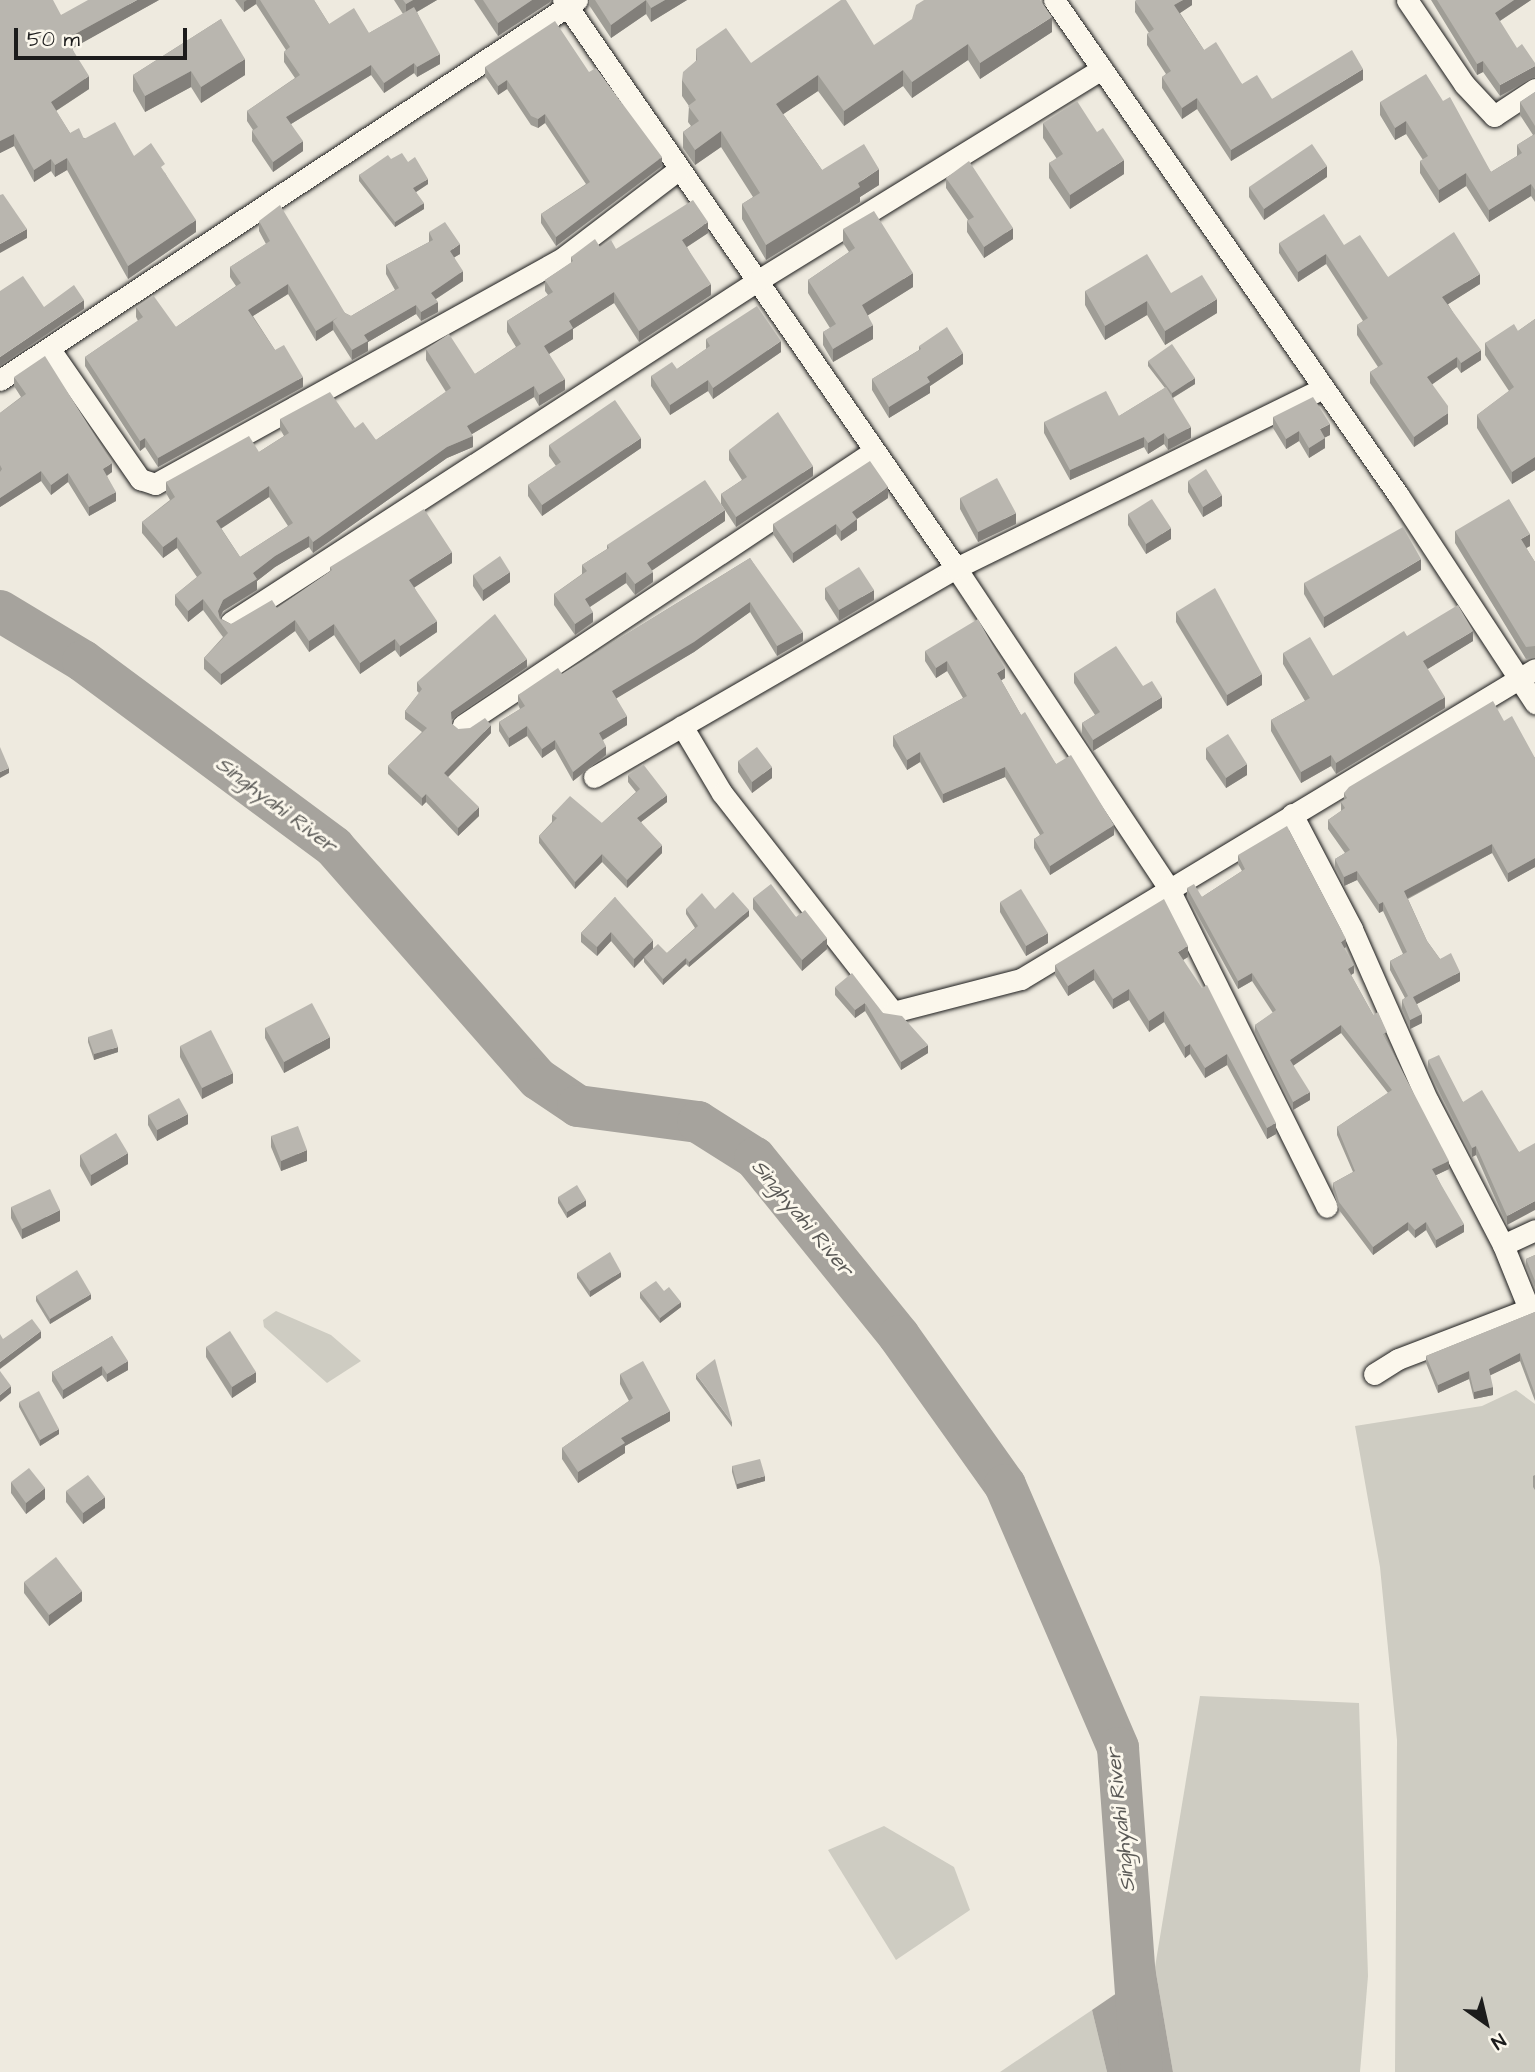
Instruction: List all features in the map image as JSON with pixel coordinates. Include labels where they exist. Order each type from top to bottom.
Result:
[{"type":"street","points":[[1054,0],[1323,388],[1526,673],[1535,704]]},
{"type":"street","points":[[1406,0],[1464,84],[1493,116],[1535,89]]},
{"type":"street","points":[[0,380],[569,2],[679,169],[956,568],[1168,887],[1327,1207]]},
{"type":"street","points":[[231,622],[757,281],[1102,69]]},
{"type":"street","points":[[49,348],[140,479],[155,484],[564,257],[679,169]]},
{"type":"street","points":[[594,777],[956,568],[1323,388]]},
{"type":"street","points":[[463,725],[874,451]]},
{"type":"street","points":[[682,726],[722,793],[893,1012],[1021,979],[1168,887],[1526,673]]},
{"type":"street","points":[[1292,814],[1352,929],[1428,1101],[1503,1245],[1532,1318],[1398,1359],[1374,1374]]},
{"type":"street","points":[[1503,1245],[1535,1230]]},
{"type":"shaded area","points":[[276,1311],[331,1335],[361,1361],[327,1383],[264,1327],[263,1320]]},
{"type":"shaded area","points":[[1516,1390],[1535,1404],[1535,2072],[1395,2072],[1397,1740],[1380,1567],[1355,1426],[1482,1406]]},
{"type":"shaded area","points":[[1200,1696],[1359,1703],[1368,1976],[1360,2072],[1173,2072],[1155,1967]]},
{"type":"shaded area","points":[[884,1826],[954,1867],[970,1910],[896,1960],[828,1850]]},
{"type":"shaded area","points":[[1155,1967],[1173,2072],[1107,2072],[1092,2010]]},
{"type":"shaded area","points":[[1092,2010],[1107,2072],[1000,2072]]},
{"type":"building","points":[[0,0],[53,0],[61,15],[88,0],[137,0],[66,39],[89,76],[51,102],[70,133],[79,128],[84,139],[115,122],[134,156],[151,143],[165,164],[161,167],[196,220],[128,266],[67,158],[55,165],[51,159],[34,170],[14,134],[0,141]]},
{"type":"building","points":[[260,0],[314,0],[329,24],[354,8],[369,33],[414,7],[440,54],[417,67],[414,63],[384,83],[371,65],[286,117],[303,141],[273,162],[252,131],[258,127],[247,111],[300,75],[284,52],[290,47]]},
{"type":"building","points":[[483,0],[532,0],[498,23]]},
{"type":"building","points":[[595,0],[646,0],[611,25]]},
{"type":"building","points":[[646,0],[665,0],[651,8]]},
{"type":"building","points":[[841,0],[846,0],[874,45],[912,19],[916,5],[924,0],[1040,0],[1052,17],[980,63],[968,44],[912,82],[903,70],[844,111],[818,75],[776,104],[822,170],[864,144],[879,169],[858,183],[860,187],[766,245],[742,204],[760,193],[721,131],[695,150],[683,132],[699,121],[688,106],[696,100],[682,80],[683,72],[697,60],[696,49],[726,28],[751,63]]},
{"type":"building","points":[[1136,0],[1183,0],[1174,5],[1204,50],[1216,42],[1242,84],[1257,75],[1272,99],[1352,50],[1363,69],[1231,150],[1197,98],[1182,108],[1162,77],[1171,71],[1147,34],[1154,29]]},
{"type":"building","points":[[1437,0],[1514,0],[1495,13],[1517,48],[1522,44],[1535,66],[1500,85],[1483,61],[1477,64]]},
{"type":"building","points":[[221,19],[245,59],[201,87],[191,71],[145,96],[133,75]]},
{"type":"building","points":[[555,21],[589,72],[596,68],[662,157],[556,237],[541,214],[590,182],[545,114],[538,119],[531,116],[507,80],[498,86],[485,67]]},
{"type":"building","points":[[1426,74],[1443,101],[1450,97],[1491,172],[1522,153],[1517,145],[1535,134],[1535,190],[1531,184],[1489,210],[1466,173],[1439,190],[1420,161],[1428,156],[1406,121],[1395,128],[1380,102]]},
{"type":"building","points":[[1535,92],[1535,126],[1520,102]]},
{"type":"building","points":[[1077,101],[1097,132],[1103,128],[1124,160],[1070,195],[1049,163],[1063,154],[1043,123]]},
{"type":"building","points":[[1312,144],[1327,166],[1264,209],[1249,187]]},
{"type":"building","points":[[402,153],[408,162],[415,157],[428,179],[413,188],[424,203],[395,222],[359,175],[388,155],[391,159]]},
{"type":"building","points":[[969,161],[1013,228],[984,247],[967,221],[974,217],[946,178]]},
{"type":"building","points":[[3,194],[27,229],[0,244],[0,195]]},
{"type":"building","points":[[693,200],[708,222],[682,240],[711,284],[639,331],[614,292],[569,321],[573,328],[544,346],[565,379],[539,395],[534,386],[467,426],[473,436],[447,447],[313,542],[309,536],[275,556],[253,573],[257,579],[223,600],[218,611],[220,619],[231,624],[272,600],[277,608],[332,570],[330,567],[424,509],[452,552],[409,580],[437,621],[400,646],[395,639],[360,663],[334,624],[309,641],[295,620],[221,674],[204,658],[228,633],[203,599],[188,611],[175,595],[202,573],[177,537],[163,547],[142,522],[175,497],[166,482],[249,436],[259,452],[289,433],[280,419],[330,392],[355,428],[363,422],[376,440],[451,388],[426,349],[449,334],[475,374],[521,344],[507,321],[553,292],[545,280],[573,261],[571,257],[595,239],[600,247],[611,240],[616,249]],"holes":[[[269,486],[293,523],[240,557],[216,521]]]},
{"type":"building","points":[[280,205],[345,313],[351,316],[399,288],[386,265],[433,240],[429,232],[445,222],[460,244],[450,251],[463,271],[431,293],[438,302],[421,312],[416,305],[364,335],[368,341],[352,350],[333,321],[338,317],[316,331],[288,284],[248,310],[275,350],[284,345],[303,377],[158,458],[145,438],[140,441],[85,357],[143,317],[136,307],[153,295],[176,327],[241,283],[230,267],[270,241],[259,221]]},
{"type":"building","points":[[874,211],[913,273],[862,305],[873,325],[833,349],[823,332],[836,324],[808,280],[855,248],[843,229]]},
{"type":"building","points":[[1324,214],[1344,245],[1360,235],[1388,277],[1454,232],[1480,274],[1442,297],[1481,350],[1461,363],[1457,357],[1427,377],[1448,406],[1448,413],[1414,437],[1370,372],[1383,364],[1357,325],[1368,318],[1326,254],[1298,272],[1279,243]]},
{"type":"building","points":[[1147,254],[1171,293],[1202,275],[1217,299],[1165,331],[1147,301],[1105,326],[1085,291]]},
{"type":"building","points":[[23,276],[44,307],[74,285],[84,300],[0,357],[0,291]]},
{"type":"building","points":[[757,306],[781,341],[713,388],[708,380],[670,405],[651,376],[672,362],[677,369],[710,346],[706,339]]},
{"type":"building","points":[[1535,319],[1535,457],[1512,472],[1477,415],[1514,387],[1485,343],[1514,324],[1518,331]]},
{"type":"building","points":[[947,327],[963,353],[927,377],[930,382],[889,407],[872,379],[921,349],[919,346]]},
{"type":"building","points":[[1172,344],[1195,378],[1172,393],[1148,361]]},
{"type":"building","points":[[45,356],[112,463],[103,469],[116,492],[89,507],[68,473],[51,485],[41,471],[0,498],[0,413],[26,394],[14,377]]},
{"type":"building","points":[[1166,387],[1191,427],[1168,439],[1164,433],[1148,443],[1144,437],[1070,470],[1044,422],[1106,391],[1119,416]]},
{"type":"building","points":[[1313,397],[1330,424],[1320,429],[1325,438],[1309,448],[1299,431],[1286,439],[1273,417]]},
{"type":"building","points":[[615,400],[641,438],[542,505],[528,485],[561,462],[549,445]]},
{"type":"building","points":[[778,412],[813,466],[736,517],[721,494],[747,477],[729,450]]},
{"type":"building","points":[[870,461],[888,487],[852,512],[857,519],[841,531],[836,524],[793,553],[773,524]]},
{"type":"building","points":[[1206,469],[1222,495],[1203,507],[1188,481]]},
{"type":"building","points":[[997,478],[1016,513],[978,532],[960,498]]},
{"type":"building","points":[[705,480],[725,510],[647,563],[653,572],[635,584],[626,572],[585,599],[593,612],[575,624],[554,594],[587,571],[582,565],[609,548],[607,545]]},
{"type":"building","points":[[1152,499],[1171,528],[1146,544],[1128,514]]},
{"type":"building","points":[[1509,499],[1530,534],[1521,539],[1535,562],[1535,646],[1526,647],[1455,531]]},
{"type":"building","points":[[1403,527],[1421,559],[1324,617],[1304,583]]},
{"type":"building","points":[[500,556],[510,572],[483,590],[473,575]]},
{"type":"building","points":[[750,558],[803,632],[777,646],[750,602],[694,642],[612,691],[627,716],[599,733],[606,746],[573,772],[555,740],[542,749],[527,726],[509,738],[499,722],[525,706],[518,695],[558,668],[562,674]]},
{"type":"building","points":[[859,567],[874,590],[839,610],[825,588]]},
{"type":"building","points":[[1215,588],[1262,674],[1227,695],[1176,612]]},
{"type":"building","points":[[1458,605],[1473,631],[1423,661],[1445,697],[1336,763],[1331,755],[1301,772],[1271,720],[1310,698],[1283,653],[1310,637],[1333,676],[1404,631],[1407,636]]},
{"type":"building","points":[[495,614],[527,659],[451,712],[452,724],[458,729],[470,728],[485,718],[491,725],[444,773],[479,807],[458,828],[426,794],[422,798],[388,766],[427,728],[405,711],[422,689],[417,682]]},
{"type":"building","points":[[978,619],[1005,668],[997,673],[1021,715],[1025,712],[1056,764],[1071,755],[1114,825],[1050,866],[1034,839],[1044,833],[1005,767],[943,794],[920,752],[907,760],[893,736],[967,696],[947,661],[936,668],[925,651]]},
{"type":"building","points":[[1116,646],[1143,686],[1152,681],[1162,697],[1093,740],[1082,723],[1100,712],[1074,673]]},
{"type":"building","points":[[1493,701],[1504,721],[1512,716],[1535,758],[1535,858],[1508,873],[1492,844],[1404,891],[1427,941],[1440,959],[1451,953],[1460,972],[1413,997],[1422,1014],[1410,1020],[1402,1000],[1408,996],[1390,961],[1407,952],[1383,902],[1379,904],[1357,871],[1344,877],[1335,859],[1350,850],[1328,820],[1345,808],[1341,802],[1347,798],[1344,793],[1349,787]]},
{"type":"building","points":[[1228,734],[1247,764],[1226,778],[1206,748]]},
{"type":"building","points":[[0,747],[9,768],[0,772]]},
{"type":"building","points":[[757,747],[772,767],[752,782],[738,761]]},
{"type":"building","points":[[643,764],[667,795],[637,818],[662,845],[627,880],[602,854],[575,882],[539,836],[557,818],[552,815],[570,796],[602,823],[640,789],[628,775]]},
{"type":"building","points":[[1287,826],[1346,939],[1341,942],[1354,965],[1348,969],[1373,1015],[1378,1012],[1387,1032],[1383,1034],[1449,1161],[1432,1169],[1464,1224],[1436,1240],[1426,1222],[1415,1230],[1408,1222],[1373,1247],[1339,1202],[1333,1183],[1355,1171],[1337,1127],[1392,1090],[1341,1025],[1290,1060],[1310,1092],[1293,1102],[1255,1025],[1276,1010],[1252,973],[1238,981],[1187,888],[1194,884],[1202,897],[1245,869],[1238,855]]},
{"type":"building","points":[[771,884],[796,917],[805,910],[827,938],[802,960],[753,898]]},
{"type":"building","points":[[1021,889],[1048,933],[1026,946],[1000,902]]},
{"type":"building","points":[[733,892],[749,910],[689,962],[686,958],[663,979],[644,957],[658,944],[667,953],[698,926],[686,909],[702,893],[715,909]]},
{"type":"building","points":[[615,897],[653,940],[634,959],[611,932],[597,947],[581,933]]},
{"type":"building","points":[[1164,899],[1188,946],[1178,952],[1202,988],[1207,985],[1276,1123],[1267,1128],[1227,1054],[1205,1068],[1190,1044],[1185,1047],[1164,1011],[1149,1021],[1129,989],[1113,999],[1094,969],[1068,986],[1055,965]]},
{"type":"building","points":[[852,973],[883,1013],[902,1016],[928,1045],[901,1062],[865,1003],[855,1010],[835,987]]},
{"type":"building","points":[[312,1003],[330,1037],[284,1062],[265,1028]]},
{"type":"building","points":[[112,1029],[118,1047],[94,1054],[88,1037]]},
{"type":"building","points":[[211,1030],[233,1073],[202,1088],[180,1046]]},
{"type":"building","points":[[1439,1055],[1463,1102],[1482,1090],[1519,1152],[1535,1143],[1535,1201],[1507,1216],[1476,1146],[1472,1148],[1428,1060]]},
{"type":"building","points":[[179,1098],[188,1114],[157,1130],[148,1115]]},
{"type":"building","points":[[298,1126],[307,1150],[281,1161],[271,1136]]},
{"type":"building","points":[[116,1133],[128,1153],[91,1175],[80,1155]]},
{"type":"building","points":[[577,1185],[586,1200],[567,1212],[558,1197]]},
{"type":"building","points":[[50,1189],[60,1210],[22,1229],[11,1207]]},
{"type":"building","points":[[610,1252],[621,1272],[590,1291],[577,1273]]},
{"type":"building","points":[[1535,1255],[1535,1281],[1526,1259]]},
{"type":"building","points":[[77,1270],[91,1294],[50,1319],[36,1296]]},
{"type":"building","points":[[656,1281],[664,1291],[669,1287],[681,1302],[660,1318],[640,1292]]},
{"type":"building","points":[[1535,1312],[1535,1394],[1520,1353],[1489,1369],[1493,1387],[1474,1392],[1469,1371],[1438,1385],[1426,1356]]},
{"type":"building","points":[[32,1319],[41,1331],[0,1362],[0,1334],[3,1339]]},
{"type":"building","points":[[230,1331],[256,1372],[232,1387],[206,1347]]},
{"type":"building","points":[[112,1336],[128,1361],[107,1374],[102,1366],[63,1390],[52,1372]]},
{"type":"building","points":[[715,1359],[732,1422],[696,1374]]},
{"type":"building","points":[[643,1361],[670,1411],[621,1438],[625,1443],[578,1472],[562,1448],[633,1398],[620,1374]]},
{"type":"building","points":[[0,1371],[11,1386],[0,1395]]},
{"type":"building","points":[[39,1391],[59,1429],[40,1440],[19,1402]]},
{"type":"building","points":[[760,1459],[765,1476],[737,1484],[732,1466]]},
{"type":"building","points":[[29,1468],[45,1488],[26,1503],[11,1482]]},
{"type":"building","points":[[88,1475],[105,1497],[83,1513],[66,1491]]},
{"type":"building","points":[[56,1557],[82,1591],[49,1615],[24,1582]]},
{"type":"waterway","name":"Singhyahi River","points":[[0,611],[83,661],[334,847],[538,1079],[578,1106],[698,1122],[755,1158],[899,1336],[1005,1485],[1118,1748],[1142,2072]]}]
